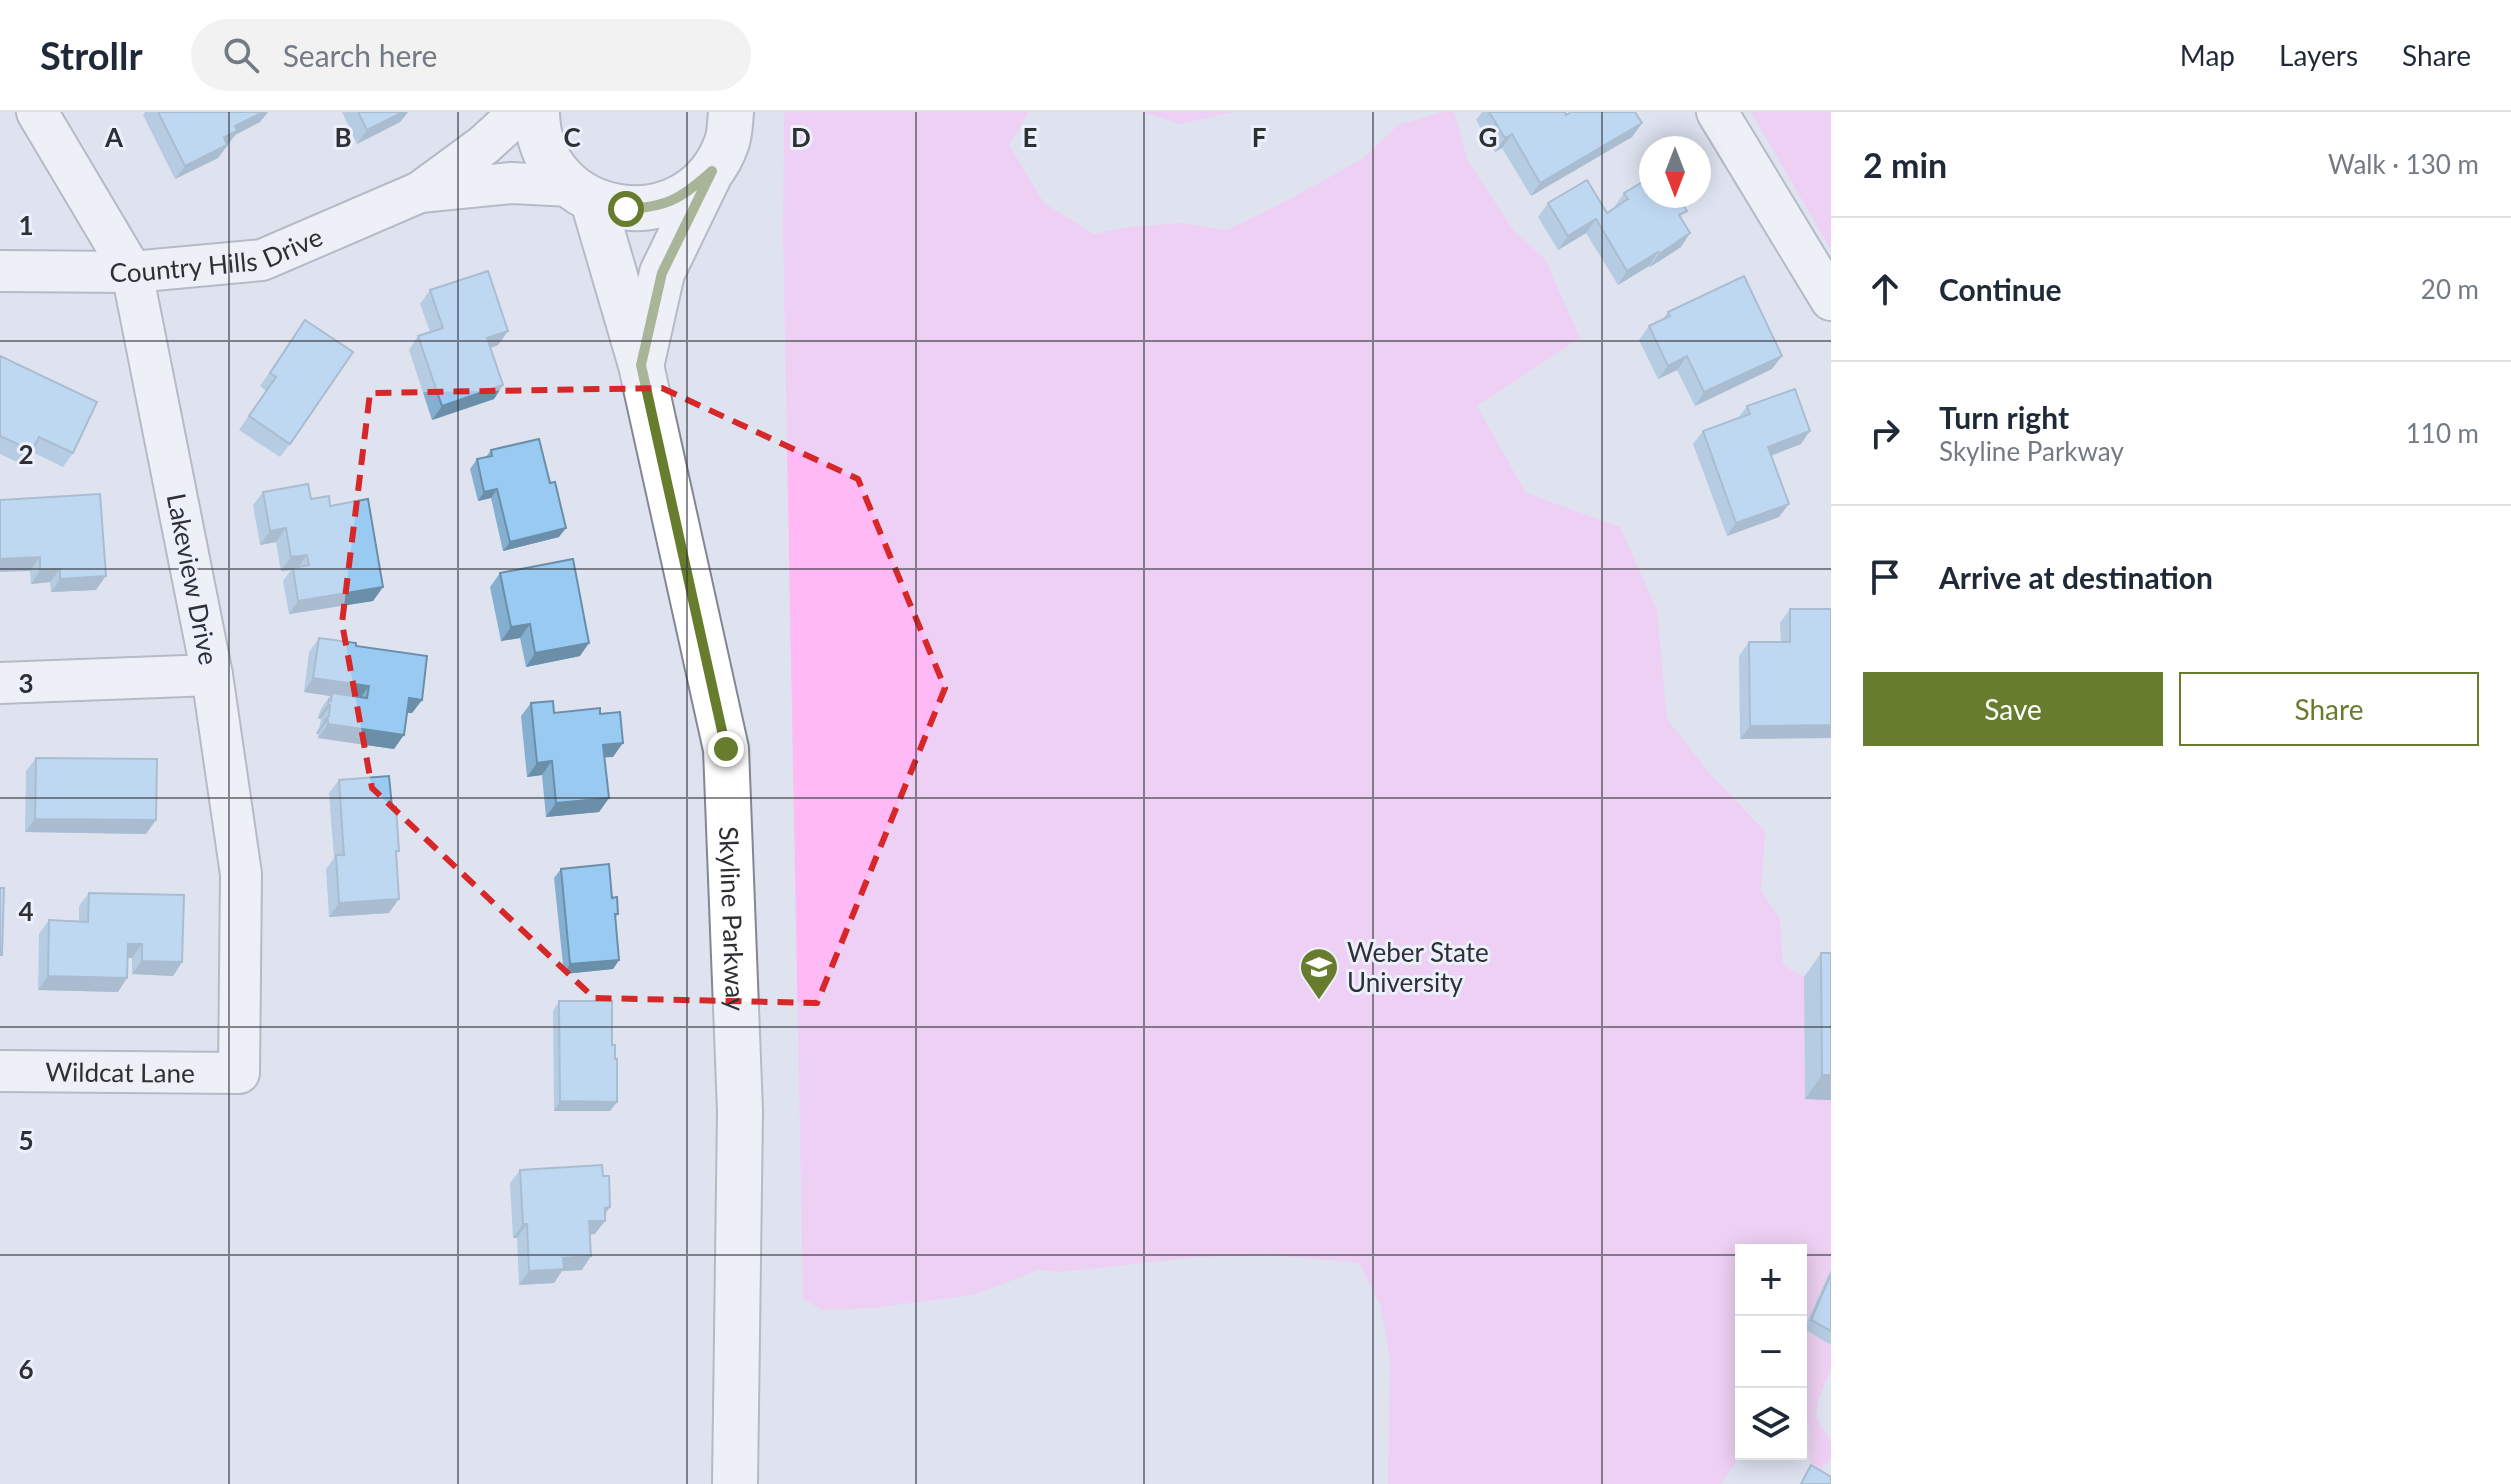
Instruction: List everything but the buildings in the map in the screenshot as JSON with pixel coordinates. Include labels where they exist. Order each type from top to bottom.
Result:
[{"type":"street","name":"Lakeview Drive","points":[[37,112],[132,272],[212,675],[241,874],[239,1073]]},
{"type":"street","name":"Country Hills Drive","points":[[0,271],[132,272],[262,260],[420,192],[484,145],[520,112]]},
{"type":"street","points":[[537,112],[537,131],[545,154],[565,182],[582,194],[626,209],[654,208],[686,195],[712,171]]},
{"type":"street","name":"Skyline Parkway","points":[[641,365],[662,273],[727,141],[731,112]]},
{"type":"street","points":[[1717,112],[1831,300]]},
{"type":"street","name":"Country Hills Drive","points":[[420,192],[512,183],[582,194]]},
{"type":"street","name":"Skyline Parkway","points":[[582,194],[641,365],[726,749],[740,1111],[735,1484]]},
{"type":"street","points":[[0,683],[212,675]]},
{"type":"street","name":"Wildcat Lane","points":[[0,1071],[239,1073]]},
{"type":"highlighted area","points":[[662,388],[858,479],[945,688],[817,1003],[594,998],[372,788],[342,623],[370,393]]},
{"type":"shaded area","name":"Weber State University","points":[[784,112],[1029,112],[1009,145],[1044,203],[1094,234],[1180,223],[1227,230],[1361,160],[1398,125],[1442,112],[1454,112],[1468,161],[1514,231],[1545,259],[1580,338],[1477,406],[1526,493],[1620,527],[1657,610],[1667,719],[1711,775],[1765,831],[1761,891],[1780,919],[1783,965],[1804,977],[1831,1100],[1831,1269],[1807,1322],[1807,1244],[1735,1244],[1735,1460],[1738,1460],[1720,1484],[1388,1484],[1390,1359],[1380,1305],[1359,1263],[1272,1255],[1200,1257],[1060,1272],[1039,1270],[973,1295],[873,1308],[822,1310],[803,1299],[783,234]]},
{"type":"shaded area","points":[[1141,112],[1234,112],[1180,124]]},
{"type":"shaded area","points":[[1751,112],[1831,112],[1831,250]]},
{"type":"shaded area","name":"Weber State University","points":[[1807,1331],[1831,1345],[1831,1369],[1818,1401],[1816,1417],[1831,1441],[1831,1460],[1815,1474],[1809,1458]]},
{"type":"place","name":"Weber State University","points":[[1319,1001]]},
{"type":"route","points":[[626,209],[654,208],[686,195],[712,171],[662,273],[641,365],[726,749]]}]
